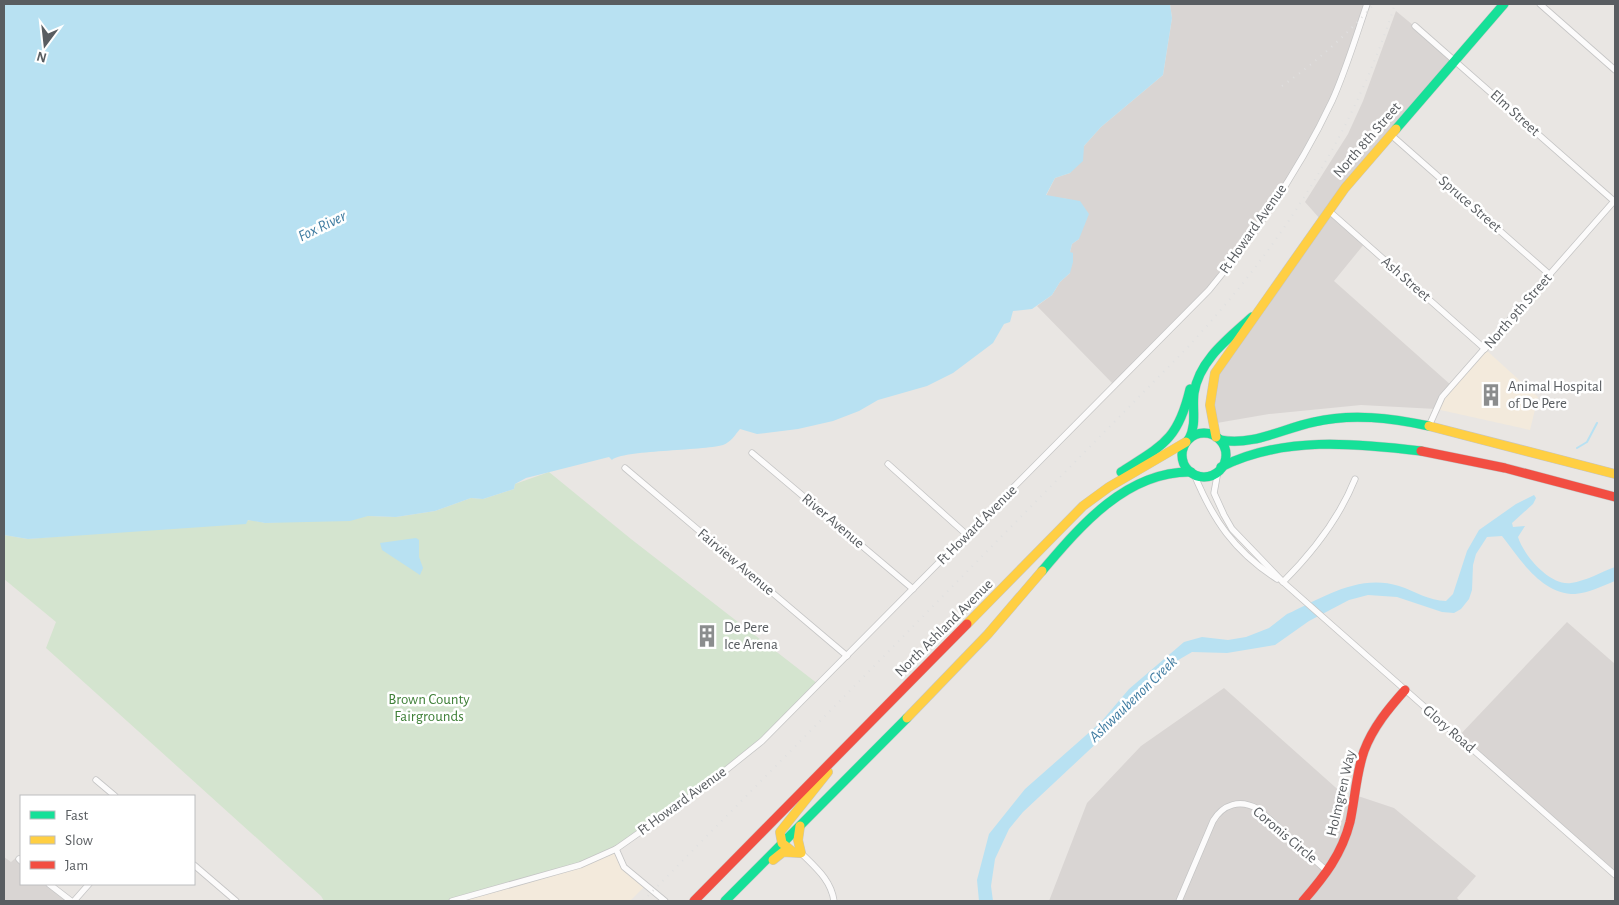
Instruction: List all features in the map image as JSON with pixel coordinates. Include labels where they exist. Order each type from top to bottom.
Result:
[{"type":"main road","name":"North 8th Street","points":[[1218,439],[1209,414],[1208,400],[1215,373],[1265,305],[1328,210],[1390,134],[1504,4]]},
{"type":"main road","name":"North 8th Street","points":[[1187,440],[1194,426],[1194,398],[1199,372],[1212,354],[1265,305]]},
{"type":"main road","name":"North Ashland Avenue","points":[[694,901],[1072,516],[1114,482],[1118,473],[1154,451],[1174,435],[1183,420],[1194,376],[1199,372]]},
{"type":"main road","points":[[1114,482],[1202,433],[1235,443],[1248,442],[1313,422],[1348,417],[1383,418],[1429,426],[1615,474]]},
{"type":"main road","points":[[1218,439],[1225,454],[1220,469]]},
{"type":"main road","points":[[1187,440],[1182,455],[1183,462],[1192,473]]},
{"type":"main road","points":[[725,901],[988,634],[1076,532],[1122,493],[1149,477],[1162,472],[1192,473],[1208,476],[1233,459],[1266,450],[1358,444],[1421,451],[1505,468],[1615,497]]},
{"type":"main road","name":"Holmgren Way","points":[[1303,901],[1328,872],[1337,858],[1348,831],[1360,765],[1368,740],[1384,714],[1405,690]]},
{"type":"main road","points":[[797,853],[782,843],[780,836],[784,825],[824,777],[840,753]]},
{"type":"main road","points":[[685,901],[788,798],[794,799]]},
{"type":"main road","points":[[797,853],[800,826]]},
{"type":"main road","points":[[732,901],[776,856],[783,852],[797,853]]},
{"type":"street","name":"Ft Howard Avenue","points":[[452,901],[580,866],[616,849],[711,782],[762,741],[1209,290],[1239,253],[1316,132],[1344,72],[1367,4]]},
{"type":"street","points":[[1540,4],[1615,70]]},
{"type":"street","name":"Elm Street","points":[[1414,26],[1615,201]]},
{"type":"street","name":"Spruce Street","points":[[1390,134],[1550,275]]},
{"type":"street","name":"North 9th Street","points":[[1429,426],[1442,397],[1615,201]]},
{"type":"street","name":"Ash Street","points":[[1328,210],[1485,348]]},
{"type":"street","name":"River Avenue","points":[[752,453],[914,589]]},
{"type":"street","points":[[888,464],[967,534]]},
{"type":"street","name":"Fairview Avenue","points":[[625,468],[847,656]]},
{"type":"street","name":"Glory Road","points":[[1220,469],[1214,493],[1224,515],[1232,529],[1283,582],[1615,875]]},
{"type":"street","name":"Glory Road","points":[[1192,473],[1208,508],[1221,528],[1265,571],[1283,582]]},
{"type":"street","points":[[1283,582],[1310,555],[1345,504],[1354,479]]},
{"type":"street","points":[[96,780],[114,795]]},
{"type":"street","name":"Coronis Circle","points":[[1179,901],[1213,821],[1221,810],[1233,804],[1245,804],[1258,809],[1328,872]]},
{"type":"street","points":[[616,849],[624,867],[665,901]]},
{"type":"street","points":[[797,853],[825,878],[834,901]]},
{"type":"street","points":[[195,866],[236,901]]},
{"type":"street","points":[[50,885],[72,901],[89,885]]},
{"type":"shaded area","points":[[1170,4],[1367,4],[1344,72],[1316,131],[1257,226],[1209,290],[1115,386],[1037,306],[1052,295],[1060,282],[1070,273],[1072,244],[1079,239],[1067,199],[1046,196],[1055,178],[1070,173],[1084,146],[1101,127],[1163,75],[1172,18]]},
{"type":"shaded area","points":[[1396,11],[1455,60],[1328,210],[1365,243],[1334,281],[1452,386],[1436,409],[1361,405],[1269,414],[1211,424],[1212,384],[1321,220],[1305,202],[1348,134],[1363,101]]},
{"type":"shaded area","points":[[1485,349],[1538,397],[1530,430],[1436,409],[1442,397]]},
{"type":"shaded area","points":[[1567,622],[1615,664],[1615,875],[1458,737]]},
{"type":"shaded area","points":[[1224,688],[1353,803],[1355,795],[1394,808],[1476,876],[1457,898],[1460,901],[1049,901],[1087,803],[1141,746]]},
{"type":"shaded area","points":[[616,849],[620,860],[646,885],[630,901],[452,901]]},
{"type":"shaded area","points":[[18,856],[20,858],[20,885],[51,885],[71,901],[4,901],[4,857],[11,862]]},
{"type":"green space","name":"Brown County Fairgrounds","points":[[549,472],[631,539],[818,684],[762,741],[616,849],[580,865],[452,901],[324,901],[321,896],[46,648],[56,622],[4,579],[4,535],[28,539],[252,520],[265,523],[368,516],[396,517],[435,511],[471,498],[483,499],[514,489],[515,484]]},
{"type":"water","name":"Fox River","points":[[4,4],[1170,4],[1172,18],[1163,75],[1101,127],[1084,146],[1083,161],[1070,173],[1055,178],[1046,195],[1080,201],[1089,214],[1079,239],[1072,244],[1070,252],[1073,253],[1073,262],[1070,273],[1060,282],[1052,295],[1032,309],[1013,311],[1010,322],[1004,324],[993,343],[953,373],[927,386],[878,400],[859,411],[833,421],[798,429],[757,434],[740,429],[731,440],[723,445],[631,454],[612,460],[609,457],[526,478],[515,484],[514,489],[483,499],[471,498],[435,511],[396,517],[368,516],[350,521],[265,523],[248,520],[246,524],[28,539],[4,535]]},
{"type":"water","name":"Ashwaubenon Creek","points":[[1534,495],[1536,498],[1533,504],[1512,523],[1513,527],[1525,526],[1518,537],[1525,552],[1538,568],[1554,579],[1563,583],[1571,583],[1615,567],[1615,581],[1585,592],[1575,594],[1563,592],[1552,588],[1532,574],[1502,536],[1487,537],[1476,554],[1473,565],[1472,590],[1469,599],[1461,609],[1454,613],[1442,612],[1397,597],[1368,595],[1349,600],[1309,621],[1275,645],[1227,653],[1192,652],[1168,668],[1152,688],[1117,724],[1023,812],[1009,829],[995,859],[991,886],[993,901],[979,901],[977,880],[989,834],[1025,789],[1101,722],[1129,689],[1184,642],[1202,637],[1228,640],[1246,637],[1269,628],[1287,614],[1341,589],[1355,585],[1384,583],[1399,586],[1428,598],[1446,601],[1453,594],[1467,551],[1479,530],[1516,504]]},
{"type":"water","points":[[416,538],[419,540],[419,557],[423,568],[420,575],[382,550],[380,543]]},
{"type":"waterway","points":[[1577,448],[1587,442],[1597,423]]},
{"type":"railway","points":[[1282,86],[1331,48],[1374,4]]},
{"type":"railway","points":[[643,901],[1186,349],[1220,311],[1252,271],[1310,188],[1358,99],[1378,52],[1395,4]]},
{"type":"traffic: fast","points":[[1396,129],[1504,4]]},
{"type":"traffic: fast","points":[[1189,439],[1194,422],[1194,393],[1202,370],[1216,350],[1252,317]]},
{"type":"traffic: fast","points":[[1121,472],[1148,455],[1174,431],[1180,420],[1190,389]]},
{"type":"traffic: fast","points":[[1220,440],[1244,441],[1256,439],[1314,422],[1357,417],[1386,419],[1429,426]]},
{"type":"traffic: fast","points":[[1204,433],[1216,437],[1222,443],[1226,455],[1222,467],[1216,473],[1204,477],[1192,473],[1186,467],[1182,455],[1186,443],[1192,437],[1204,433]]},
{"type":"traffic: fast","points":[[1221,467],[1244,457],[1294,446],[1345,444],[1421,451]]},
{"type":"traffic: fast","points":[[1042,571],[1089,519],[1126,491],[1146,481],[1168,474],[1191,472]]},
{"type":"traffic: fast","points":[[725,901],[907,718]]},
{"type":"traffic: slow","points":[[1216,437],[1210,405],[1215,373],[1345,188],[1396,129]]},
{"type":"traffic: slow","points":[[1429,426],[1615,474]]},
{"type":"traffic: slow","points":[[967,624],[1083,506],[1109,487],[1186,442]]},
{"type":"traffic: slow","points":[[907,718],[988,634],[1042,571]]},
{"type":"traffic: slow","points":[[793,852],[782,843],[780,832],[828,772]]},
{"type":"traffic: slow","points":[[773,860],[783,852],[801,853],[798,840],[800,826]]},
{"type":"traffic: jam","points":[[1421,451],[1505,468],[1615,497]]},
{"type":"traffic: jam","points":[[694,901],[967,624]]},
{"type":"traffic: jam","points":[[1303,901],[1325,874],[1347,834],[1359,769],[1368,742],[1382,718],[1405,690]]},
{"type":"place","name":"Animal Hospital of De Pere","points":[[1491,395]]},
{"type":"place","name":"De Pere Ice Arena","points":[[707,636]]}]
